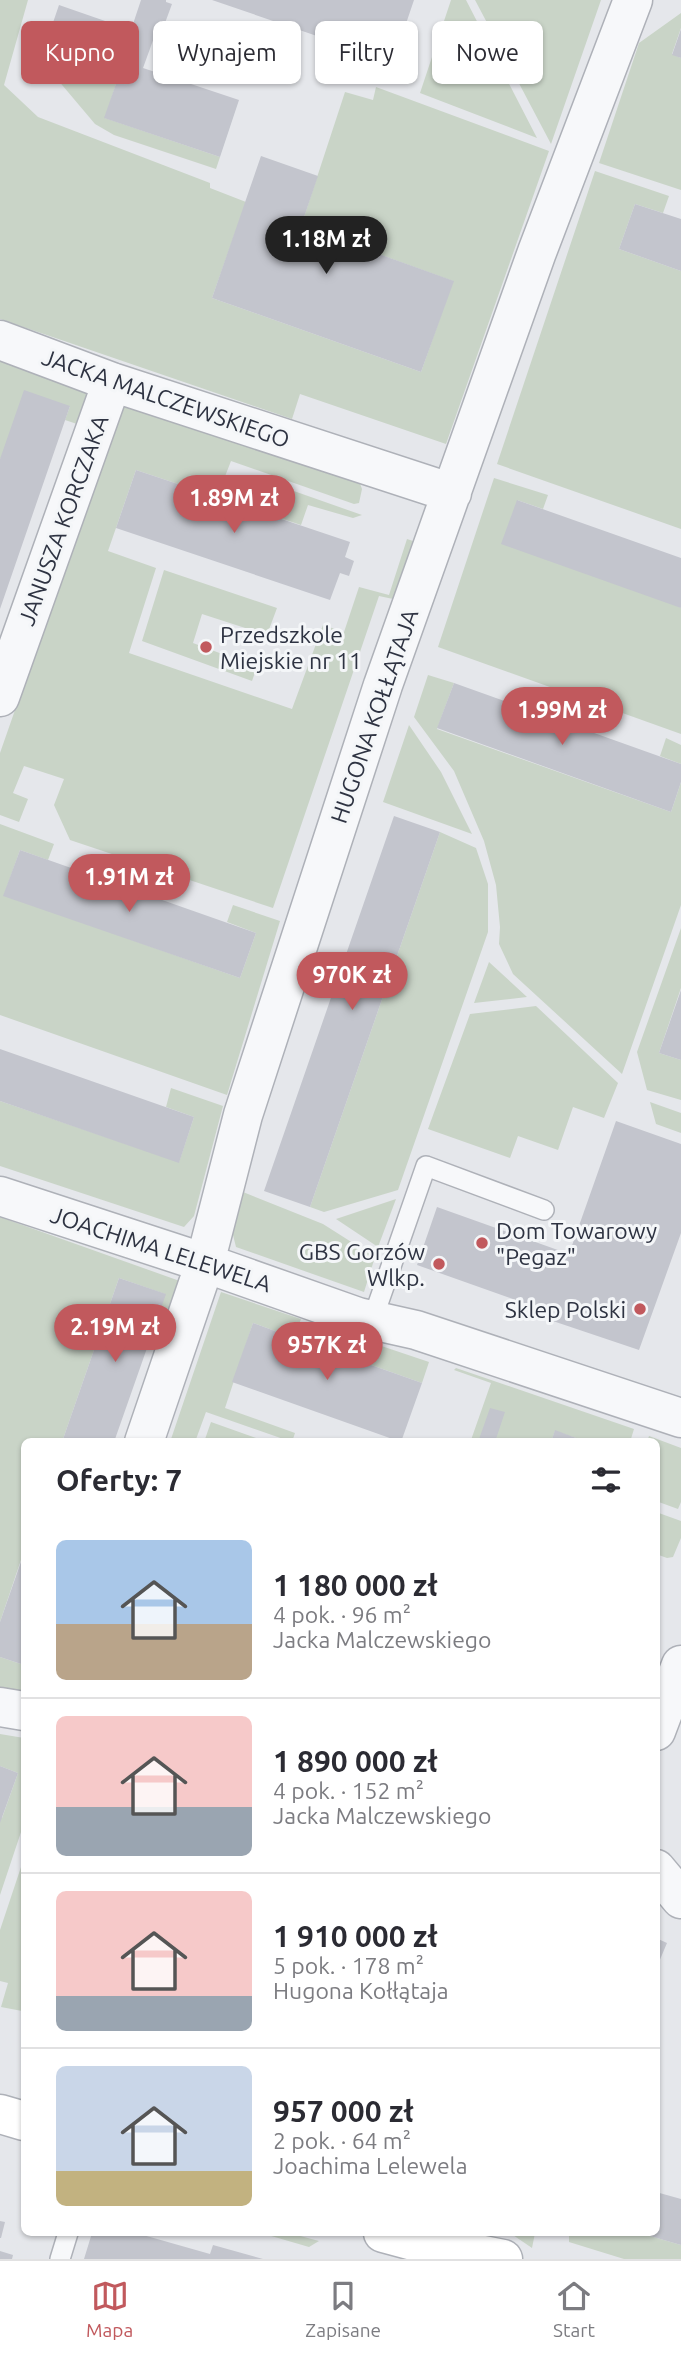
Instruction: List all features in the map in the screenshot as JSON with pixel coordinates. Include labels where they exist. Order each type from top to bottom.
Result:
[{"type":"street","name":"HUGONA KOŁŁĄTAJA","points":[[145,1438],[205,1263],[243,1115],[383,685],[537,252],[633,0]]},
{"type":"street","name":"JACKA MALCZEWSKIEGO","points":[[0,340],[112,382],[452,493]]},
{"type":"street","name":"JANUSZA KORCZAKA","points":[[0,697],[112,382]]},
{"type":"street","name":"JOACHIMA LELEWELA","points":[[0,1196],[372,1321],[416,1330],[681,1418]]},
{"type":"street","points":[[660,1720],[681,1665]]},
{"type":"street","points":[[0,1707],[21,1710]]},
{"type":"street","points":[[660,1874],[681,1899]]},
{"type":"street","points":[[0,2114],[21,2120]]},
{"type":"street","points":[[404,2242],[491,2252]]},
{"type":"lane","points":[[372,1321],[426,1166],[544,1210]]},
{"type":"lane","points":[[60,2259],[67,2236]]},
{"type":"shaded area","points":[[0,0],[28,0],[4,85],[38,117],[210,183],[210,188],[246,202],[212,298],[421,372],[453,281],[301,226],[345,92],[373,100],[376,87],[549,151],[446,444],[300,394],[292,419],[0,319]]},
{"type":"shaded area","points":[[451,0],[466,0],[477,21],[444,21]]},
{"type":"shaded area","points":[[475,0],[601,0],[551,144],[519,84],[543,84],[543,21],[486,21]]},
{"type":"shaded area","points":[[681,13],[681,28],[672,54],[681,58],[681,190],[599,163],[639,43]]},
{"type":"shaded area","points":[[432,57],[432,84],[509,84],[537,138],[420,93]]},
{"type":"shaded area","points":[[61,84],[116,84],[105,118],[220,157],[216,169],[114,135],[95,124]]},
{"type":"shaded area","points":[[595,171],[669,196],[663,213],[635,204],[619,249],[681,271],[681,529],[497,464]]},
{"type":"shaded area","points":[[0,358],[88,388],[90,396],[80,425],[65,420],[70,406],[0,459]]},
{"type":"shaded area","points":[[121,407],[145,408],[359,481],[362,489],[359,503],[354,504],[231,461],[217,497],[136,470],[108,551],[156,568],[129,653],[292,709],[323,625],[344,632],[359,587],[389,595],[407,539],[413,541],[393,599],[379,596],[273,908],[70,840],[54,805],[64,779],[24,766],[13,793],[28,799],[19,822],[0,815],[0,753]]},
{"type":"shaded area","points":[[248,475],[362,515],[353,518],[308,505],[301,525],[237,504]]},
{"type":"shaded area","points":[[494,478],[548,495],[543,509],[517,500],[681,608],[681,734],[438,647]]},
{"type":"shaded area","points":[[164,570],[277,608],[267,635],[202,614],[193,643],[257,667],[252,681],[142,641]]},
{"type":"shaded area","points":[[428,675],[454,683],[437,729],[671,812],[681,782],[681,905],[622,1074],[513,974],[499,944],[496,885],[484,841],[454,771],[414,717]]},
{"type":"shaded area","points":[[409,725],[441,772],[472,834],[383,802]]},
{"type":"shaded area","points":[[666,738],[681,745],[681,764],[660,756]]},
{"type":"shaded area","points":[[0,824],[54,844],[48,860],[20,850],[4,895],[240,978],[256,933],[227,922],[233,905],[280,921],[227,1095],[0,1015]]},
{"type":"shaded area","points":[[440,832],[476,848],[488,884],[488,932],[398,1190],[324,1212],[310,1207]]},
{"type":"shaded area","points":[[681,928],[681,988],[659,1053],[681,1060],[681,1100],[647,1090],[637,1052]]},
{"type":"shaded area","points":[[489,962],[527,997],[474,1003]]},
{"type":"shaded area","points":[[536,1006],[618,1083],[604,1118],[573,1107],[558,1150],[518,1136],[510,1158],[428,1129],[470,1014]]},
{"type":"shaded area","points":[[171,1088],[223,1106],[194,1216],[184,1227],[0,1166],[0,1101],[179,1162],[194,1117],[166,1107]]},
{"type":"shaded area","points":[[650,1102],[681,1113],[681,1133],[656,1124]]},
{"type":"shaded area","points":[[243,1192],[323,1224],[375,1257],[364,1292],[236,1247],[232,1231]]},
{"type":"shaded area","points":[[396,1199],[378,1247],[336,1219]]},
{"type":"shaded area","points":[[0,1217],[191,1285],[181,1324],[157,1317],[165,1294],[119,1278],[63,1438],[21,1438],[21,1560],[0,1622]]},
{"type":"shaded area","points":[[221,1292],[301,1319],[294,1338],[253,1323],[225,1408],[295,1433],[293,1438],[281,1438],[206,1412],[196,1438],[171,1438]]},
{"type":"shaded area","points":[[316,1324],[429,1362],[422,1383],[309,1343]]},
{"type":"shaded area","points":[[456,1368],[634,1429],[631,1438],[576,1438],[555,1431],[552,1438],[472,1438],[491,1383],[454,1370]]},
{"type":"shaded area","points":[[211,1422],[256,1438],[205,1438]]},
{"type":"shaded area","points":[[660,1440],[681,1448],[681,1502],[678,1509],[660,1502]]},
{"type":"shaded area","points":[[660,1513],[681,1521],[681,1538],[673,1557],[660,1555]]},
{"type":"shaded area","points":[[0,1657],[21,1664],[21,1696],[0,1692]]},
{"type":"shaded area","points":[[0,1734],[21,1738],[21,1832],[0,1895],[0,1818],[18,1773],[0,1766]]},
{"type":"shaded area","points":[[21,1867],[21,2011],[1,2007],[8,1983],[0,1981],[0,1930]]},
{"type":"shaded area","points":[[271,2236],[300,2236],[319,2241],[309,2247]]},
{"type":"shaded area","points":[[514,2236],[534,2236],[532,2248]]},
{"type":"shaded area","points":[[569,2236],[650,2236],[681,2245],[681,2259],[624,2259],[569,2242]]},
{"type":"building","points":[[141,0],[166,0],[172,4],[166,21],[153,21],[153,40],[143,68],[153,71],[153,84],[191,84],[239,100],[220,157],[104,118],[116,84],[139,84],[139,21],[134,21]]},
{"type":"building","points":[[212,0],[414,0],[407,21],[315,21],[315,35],[301,30],[301,21],[273,21]]},
{"type":"building","points":[[59,5],[105,21],[54,21]]},
{"type":"building","points":[[681,29],[681,58],[672,55]]},
{"type":"building","points":[[261,156],[318,176],[301,226],[454,281],[421,372],[212,298]]},
{"type":"building","points":[[635,204],[681,219],[681,271],[619,249]]},
{"type":"building","points":[[24,390],[70,406],[0,609],[0,459]]},
{"type":"building","points":[[136,470],[217,497],[221,486],[241,493],[237,504],[350,542],[345,557],[354,561],[349,576],[340,573],[330,600],[116,528]]},
{"type":"building","points":[[517,500],[681,558],[681,608],[501,544]]},
{"type":"building","points":[[454,683],[681,764],[681,782],[671,812],[437,728]]},
{"type":"building","points":[[394,816],[440,832],[310,1207],[264,1191]]},
{"type":"building","points":[[20,850],[256,933],[240,978],[3,896]]},
{"type":"building","points":[[681,990],[681,1060],[659,1053]]},
{"type":"building","points":[[0,1049],[194,1117],[179,1163],[0,1101]]},
{"type":"building","name":"Dom Towarowy \"Pegaz\"","points":[[616,1121],[681,1144],[681,1233],[639,1350],[538,1316],[541,1309],[417,1265],[437,1207],[569,1254]]},
{"type":"building","points":[[119,1278],[166,1294],[115,1438],[63,1438]]},
{"type":"building","points":[[253,1323],[294,1338],[295,1334],[311,1339],[309,1343],[422,1383],[402,1438],[390,1438],[232,1382]]},
{"type":"building","points":[[490,1408],[505,1412],[496,1438],[479,1438]]},
{"type":"building","points":[[555,1430],[576,1438],[552,1438]]},
{"type":"building","points":[[21,1562],[21,1664],[0,1657],[0,1622]]},
{"type":"building","points":[[0,1766],[18,1773],[0,1823]]},
{"type":"building","points":[[660,1940],[667,1943],[660,1960]]},
{"type":"building","points":[[660,2193],[681,2199],[681,2245],[650,2236],[660,2236]]},
{"type":"building","points":[[0,2221],[5,2222],[1,2238],[0,2238]]},
{"type":"building","points":[[91,2236],[147,2236],[210,2254],[213,2245],[263,2259],[84,2259]]},
{"type":"building","points":[[0,2251],[13,2255],[12,2259],[0,2259]]},
{"type":"place","name":"Przedszkole Miejskie nr 11","points":[[206,647]]},
{"type":"place","name":"Dom Towarowy \"Pegaz\"","points":[[482,1243]]},
{"type":"place","name":"GBS Gorzów Wlkp.","points":[[439,1264]]},
{"type":"place","name":"Sklep Polski","points":[[640,1309]]}]
